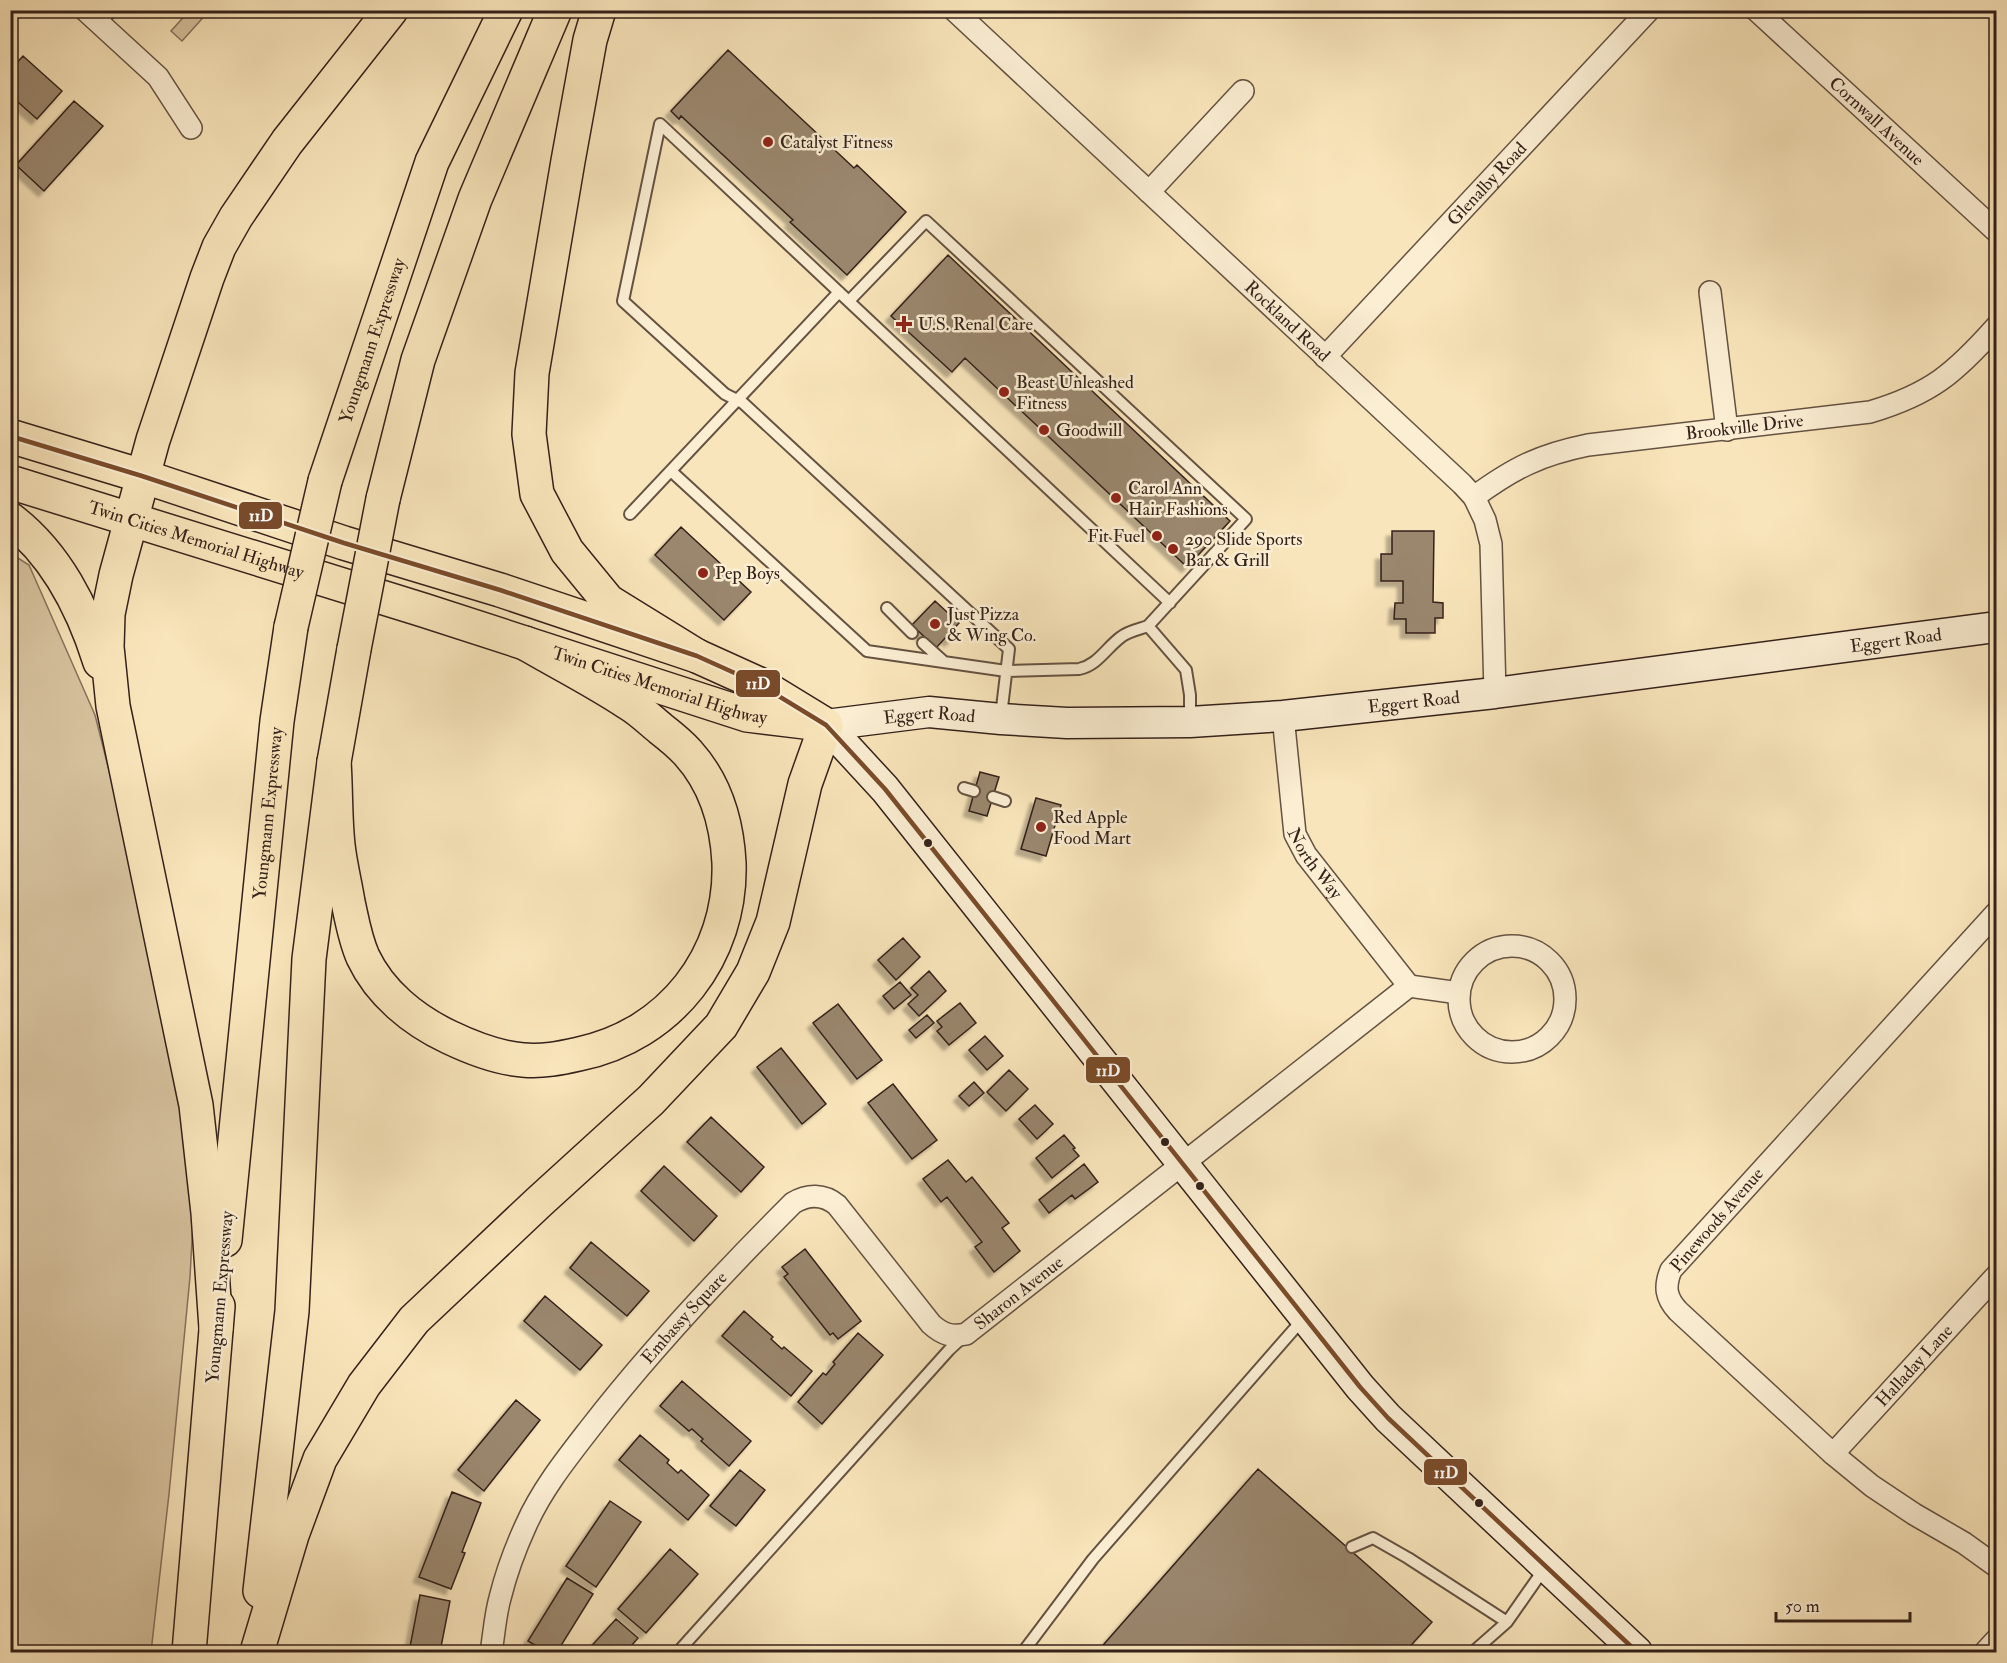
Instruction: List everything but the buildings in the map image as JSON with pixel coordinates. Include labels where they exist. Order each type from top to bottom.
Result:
[{"type":"main road","points":[[113,706],[107,647],[108,614],[116,575],[142,476],[207,278],[219,248],[236,217],[287,142],[391,10]]},
{"type":"main road","name":"Youngmann Expressway","points":[[189,1653],[216,1328],[277,721],[291,627],[325,481],[432,162],[506,10]]},
{"type":"main road","points":[[252,1653],[292,1311],[309,959],[334,762],[354,650],[384,498],[418,360],[475,199],[555,10]]},
{"type":"main road","points":[[599,10],[590,40],[532,373],[529,434],[537,494],[567,551],[608,601],[698,656]]},
{"type":"main road","name":"Twin Cities Memorial Highway","points":[[10,436],[142,476],[344,543],[500,590],[698,656],[759,684],[826,725]]},
{"type":"main road","name":"Twin Cities Memorial Highway","points":[[10,482],[747,715],[826,725]]},
{"type":"main road","points":[[10,519],[27,532],[53,564],[80,609],[113,706],[196,1105],[208,1213],[216,1328]]},
{"type":"main road","points":[[334,762],[338,846],[354,928],[363,957],[379,983],[396,1003],[440,1033],[465,1045],[491,1054],[523,1060],[559,1059],[597,1050],[625,1040],[649,1026],[672,1006],[699,974],[715,944],[725,910],[730,880],[728,845],[722,814],[709,783],[681,745],[630,704],[525,643]]},
{"type":"main road","points":[[257,1653],[292,1535],[320,1459],[364,1385],[414,1320],[651,1100],[721,1026],[753,972],[774,922],[805,784],[826,725]]},
{"type":"street","name":"Glenalby Road","points":[[1325,357],[1649,10]]},
{"type":"street","name":"Cornwall Avenue","points":[[1756,10],[1996,231]]},
{"type":"street","name":"Rockland Road","points":[[964,14],[1149,192],[1474,497],[1485,520],[1491,544],[1495,693]]},
{"type":"street","points":[[99,15],[159,77],[190,128]]},
{"type":"street","points":[[1149,192],[1244,91]]},
{"type":"street","points":[[1710,292],[1727,430]]},
{"type":"street","name":"Brookville Drive","points":[[1474,497],[1504,475],[1531,461],[1559,451],[1588,445],[1870,412],[1897,404],[1922,393],[1945,378],[1966,360],[1996,327]]},
{"type":"street","name":"Eggert Road","points":[[826,725],[929,712],[1077,723],[1190,722],[1283,716],[1495,693],[1996,627]]},
{"type":"street","name":"North Way","points":[[1283,716],[1294,834],[1306,855],[1409,986]]},
{"type":"street","points":[[826,725],[892,798],[1360,1387],[1388,1418],[1637,1653]]},
{"type":"street","name":"Pinewoods Avenue","points":[[1996,913],[1671,1269],[1666,1281],[1666,1292],[1670,1302],[1678,1311],[1833,1454],[1872,1486],[1914,1514],[1964,1542],[1996,1566]]},
{"type":"street","points":[[1514,945],[1527,947],[1544,956],[1558,970],[1565,988],[1565,1008],[1554,1033],[1544,1042],[1532,1049],[1504,1052],[1479,1041],[1470,1032],[1459,1007],[1459,993],[1468,968],[1477,958],[1488,951],[1514,945]]},
{"type":"street","points":[[1409,986],[1459,993]]},
{"type":"street","name":"Sharon Avenue","points":[[966,1334],[1409,986]]},
{"type":"street","name":"Embassy Square","points":[[491,1653],[499,1603],[512,1559],[526,1525],[544,1491],[607,1406],[644,1363],[710,1289],[793,1203],[799,1199],[822,1196],[837,1205],[937,1329],[953,1337],[966,1334]]},
{"type":"street","name":"Halladay Lane","points":[[1833,1454],[1996,1276]]},
{"type":"street","points":[[1985,1653],[1996,1640]]},
{"type":"lane","points":[[1000,719],[1009,649],[743,403],[726,394],[623,300],[660,124],[1170,603]]},
{"type":"lane","points":[[670,471],[867,651],[1006,670],[1088,667],[1122,635],[1148,626],[1246,519],[926,221],[849,301]]},
{"type":"lane","points":[[630,514],[839,292]]},
{"type":"lane","points":[[887,608],[912,633]]},
{"type":"lane","points":[[1148,626],[1186,670],[1190,695],[1190,722]]},
{"type":"lane","points":[[923,643],[943,662]]},
{"type":"lane","points":[[993,797],[1005,801]]},
{"type":"lane","points":[[1023,1653],[1093,1559],[1304,1318]]},
{"type":"lane","name":"Sharon Avenue","points":[[678,1653],[933,1367],[966,1334]]},
{"type":"lane","points":[[1352,1548],[1373,1538],[1507,1622]]},
{"type":"lane","points":[[1473,1653],[1507,1622],[1546,1566]]},
{"type":"shaded area","points":[[189,11],[209,11],[182,41],[171,31]]},
{"type":"shaded area","points":[[10,553],[29,565],[95,715],[125,834],[172,1051],[194,1204],[190,1277],[151,1652],[11,1652]]},
{"type":"transit line","name":"11D","points":[[10,436],[142,476],[344,543],[500,590],[697,656],[759,684],[826,725],[885,789],[1360,1387],[1388,1418],[1637,1652]]},
{"type":"place","name":"Catalyst Fitness","points":[[768,142]]},
{"type":"place","name":"U.S. Renal Care","points":[[904,324]]},
{"type":"place","name":"Beast Unleashed Fitness","points":[[1004,392]]},
{"type":"place","name":"Goodwill","points":[[1044,430]]},
{"type":"place","name":"Carol Ann Hair Fashions","points":[[1116,498]]},
{"type":"place","name":"Fit Fuel","points":[[1157,536]]},
{"type":"place","name":"290 Slide Sports Bar & Grill","points":[[1173,549]]},
{"type":"place","name":"Pep Boys","points":[[703,573]]},
{"type":"place","name":"Just Pizza & Wing Co.","points":[[935,624]]},
{"type":"place","name":"Red Apple Food Mart","points":[[1041,827]]}]
